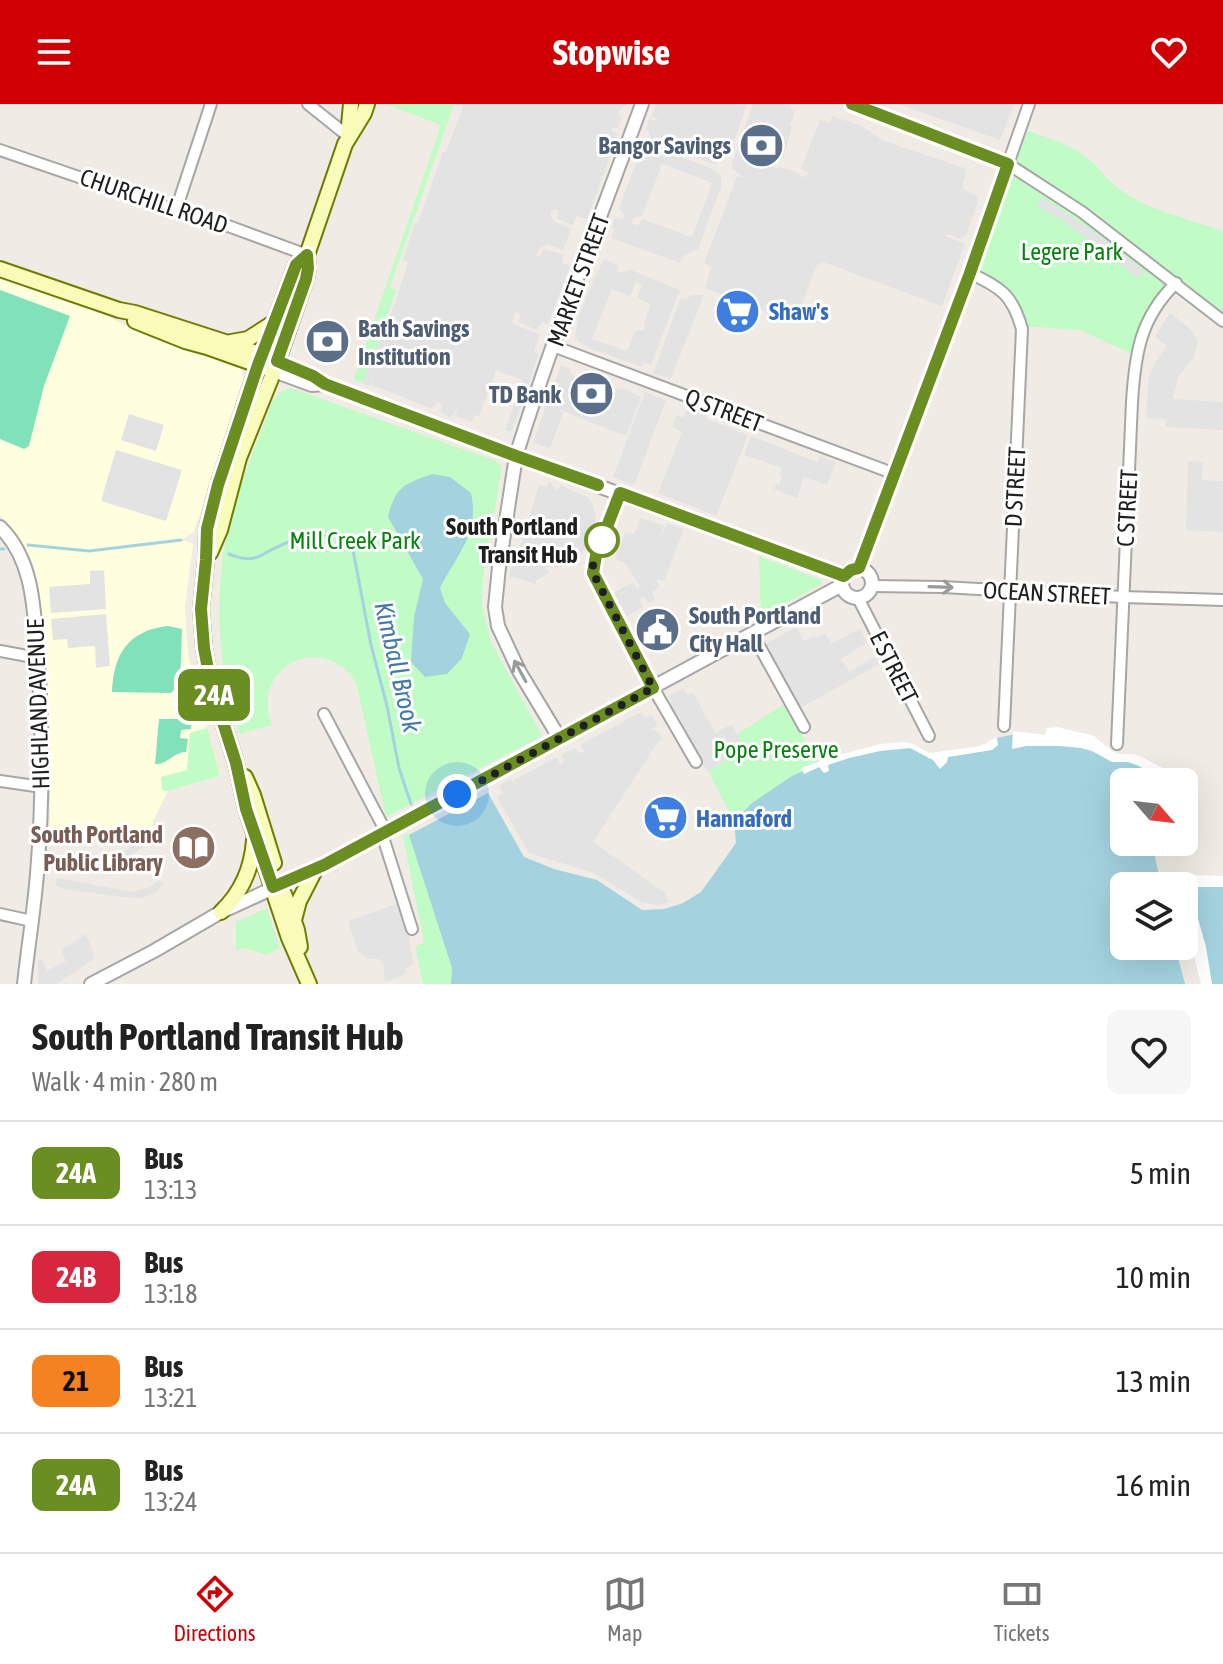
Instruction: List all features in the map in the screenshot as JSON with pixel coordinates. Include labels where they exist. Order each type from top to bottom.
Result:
[{"type":"main road","points":[[206,560],[220,530],[239,458],[276,366],[306,279],[307,255],[348,136],[351,104]]},
{"type":"main road","points":[[348,136],[367,104]]},
{"type":"main road","points":[[307,255],[296,265],[218,485],[207,529],[201,609],[211,685],[236,763],[243,798],[255,836],[294,921],[307,978]]},
{"type":"main road","points":[[0,269],[228,343],[260,360]]},
{"type":"main road","points":[[119,310],[142,325],[276,366]]},
{"type":"main road","points":[[228,343],[248,339],[277,321]]},
{"type":"main road","points":[[236,763],[253,795],[289,938],[307,978]]},
{"type":"main road","points":[[221,912],[244,882],[255,836]]},
{"type":"main road","points":[[294,921],[299,901],[315,870]]},
{"type":"street","points":[[308,104],[348,136]]},
{"type":"street","name":"MARKET STREET","points":[[560,739],[519,671],[498,626],[495,607],[499,567],[516,456],[642,104]]},
{"type":"street","points":[[852,104],[1008,164],[1082,212],[1223,321]]},
{"type":"street","points":[[859,568],[970,273],[1029,104]]},
{"type":"street","points":[[176,210],[209,105]]},
{"type":"street","name":"CHURCHILL ROAD","points":[[0,150],[307,255]]},
{"type":"street","name":"D STREET","points":[[970,273],[1003,292],[1017,310],[1022,329],[1004,726]]},
{"type":"street","name":"C STREET","points":[[1117,744],[1136,356],[1147,322],[1176,283]]},
{"type":"street","name":"Q STREET","points":[[553,346],[895,474]]},
{"type":"street","points":[[91,984],[221,912],[315,870],[560,739],[752,633],[843,580],[851,570],[864,570],[871,577],[872,586],[867,595],[850,597],[843,580],[620,493],[325,384],[312,385],[276,366]]},
{"type":"street","points":[[620,493],[596,555],[593,573],[696,762]]},
{"type":"street","name":"HIGHLAND AVENUE","points":[[0,527],[17,549],[29,581],[34,607],[42,714],[37,871],[24,984]]},
{"type":"street","name":"OCEAN STREET","points":[[872,586],[1223,600]]},
{"type":"street","name":"E STREET","points":[[858,598],[929,736]]},
{"type":"street","points":[[752,633],[804,727]]},
{"type":"street","points":[[0,651],[38,658]]},
{"type":"street","points":[[324,714],[384,833],[412,929]]},
{"type":"street","points":[[0,781],[42,787]]},
{"type":"street","points":[[0,914],[32,921]]},
{"type":"shaded area","points":[[464,104],[629,104],[620,109],[618,114],[622,117],[618,128],[611,130],[618,134],[587,219],[576,216],[573,225],[557,219],[559,210],[551,212],[554,221],[571,229],[563,250],[547,244],[536,255],[540,257],[544,249],[564,255],[562,263],[570,266],[548,324],[542,322],[537,330],[520,323],[521,315],[516,311],[512,322],[540,334],[534,352],[538,354],[511,432],[505,430],[523,380],[496,370],[479,416],[475,415],[472,422],[455,416],[458,409],[451,418],[440,412],[442,405],[437,401],[433,409],[372,385],[374,377],[370,387],[362,383],[396,300],[408,262],[403,260],[415,222],[418,223]]},
{"type":"shaded area","points":[[656,104],[747,104],[729,156],[714,156],[718,162],[716,165],[651,140],[646,130],[649,119],[659,120],[651,116]]},
{"type":"shaded area","points":[[753,104],[790,104],[795,112],[792,127],[783,158],[778,157],[774,167],[798,173],[802,177],[808,174],[801,169],[820,120],[830,123],[832,116],[862,126],[882,140],[967,169],[963,189],[979,199],[966,235],[961,239],[945,236],[965,244],[942,306],[823,262],[817,265],[798,314],[790,319],[705,288],[711,267],[704,263],[737,176],[744,178],[732,168],[732,164]]},
{"type":"shaded area","points":[[898,104],[1014,104],[1000,140]]},
{"type":"shaded area","points":[[643,148],[657,153],[660,149],[721,175],[721,187],[698,249],[684,255],[680,263],[611,238],[615,217],[621,220],[625,217],[619,208],[639,156],[646,161],[640,155]],"holes":[[[660,163],[712,183],[692,237],[642,219],[638,226],[632,223],[633,218],[642,216]]]},
{"type":"shaded area","points":[[1042,197],[1093,231],[1144,271],[1138,278],[1065,222],[1037,206]]},
{"type":"shaded area","points":[[604,259],[619,266],[617,273],[631,270],[680,290],[651,365],[644,363],[642,367],[578,341],[575,335],[578,319]],"holes":[[[636,282],[642,285],[637,298],[651,304],[643,331],[636,330],[627,351],[592,339],[612,289],[630,296]]]},
{"type":"shaded area","points":[[0,276],[98,312],[148,336],[242,369],[243,378],[194,532],[182,540],[193,544],[185,607],[188,653],[220,776],[168,791],[153,821],[153,830],[50,830],[49,721],[39,587],[23,544],[0,515]]},
{"type":"shaded area","points":[[704,295],[671,378],[653,374],[680,299]]},
{"type":"shaded area","points":[[1170,313],[1190,329],[1198,342],[1194,357],[1178,377],[1173,399],[1223,402],[1223,430],[1165,427],[1166,419],[1146,418],[1149,376],[1167,346],[1155,336]]},
{"type":"shaded area","points":[[561,365],[577,377],[573,398],[609,411],[617,388],[624,388],[641,397],[626,436],[560,410],[563,413],[550,448],[533,443],[546,399]]},
{"type":"shaded area","points":[[645,392],[666,400],[634,485],[613,477]]},
{"type":"shaded area","points":[[691,407],[708,414],[707,419],[748,435],[716,516],[658,493],[682,432],[672,427],[677,415],[684,418]]},
{"type":"shaded area","points":[[129,414],[164,425],[156,451],[121,440]]},
{"type":"shaded area","points":[[751,436],[817,462],[820,456],[836,462],[827,485],[804,477],[797,498],[774,489],[776,484],[779,485],[782,468],[744,455]]},
{"type":"shaded area","points":[[116,450],[182,470],[166,521],[101,501]]},
{"type":"shaded area","points":[[1188,461],[1203,462],[1202,480],[1223,481],[1223,532],[1186,530]]},
{"type":"shaded area","points":[[549,481],[556,490],[560,485],[588,497],[593,506],[596,519],[584,550],[576,559],[561,567],[546,567],[549,573],[535,581],[536,584],[514,577],[509,579],[539,485],[546,487]]},
{"type":"shaded area","points":[[641,518],[664,526],[662,535],[667,523],[684,529],[664,581],[658,579],[660,587],[652,592],[655,599],[649,603],[644,597],[639,600],[643,607],[627,616],[614,593],[633,582],[637,589],[640,587],[625,563],[615,559],[625,533],[634,534]]},
{"type":"shaded area","points":[[104,570],[106,609],[51,613],[49,587],[90,584],[90,571]]},
{"type":"shaded area","points":[[106,614],[110,666],[96,668],[95,646],[68,648],[67,639],[53,640],[51,619]]},
{"type":"shaded area","points":[[796,627],[804,641],[825,633],[831,644],[861,628],[866,643],[841,659],[849,672],[874,657],[879,664],[799,709],[762,646]]},
{"type":"shaded area","points":[[683,688],[687,695],[693,692],[715,733],[732,724],[744,749],[708,771],[669,704],[672,703],[669,696]]},
{"type":"shaded area","points":[[641,712],[644,718],[652,715],[657,726],[651,730],[663,739],[658,742],[593,842],[664,892],[669,902],[659,905],[641,902],[594,873],[529,853],[497,797],[503,793],[499,786],[511,779],[517,787],[514,780],[557,757],[562,764],[564,760],[561,755],[575,748],[582,753],[584,751],[580,745]]},
{"type":"shaded area","points":[[139,839],[143,839],[143,847],[108,871],[60,867],[62,859],[87,864],[113,862]]},
{"type":"shaded area","points":[[57,878],[132,892],[150,887],[159,880],[163,884],[157,892],[142,898],[122,897],[65,889],[56,886]]},
{"type":"shaded area","points":[[399,903],[413,964],[406,968],[404,975],[385,982],[383,964],[379,959],[368,959],[358,952],[348,921]]},
{"type":"shaded area","points":[[86,934],[95,958],[57,984],[38,984],[38,961],[42,960],[47,971],[66,961],[61,950]]},
{"type":"green space","points":[[386,104],[454,104],[390,287],[396,290],[364,384],[354,379],[441,125]]},
{"type":"green space","name":"Legere Park","points":[[1021,128],[1077,150],[1119,189],[1136,199],[1223,231],[1223,321],[1176,284],[1165,294],[1136,356],[1080,330],[1021,326],[1003,292],[970,273]]},
{"type":"green space","points":[[0,290],[70,316],[44,386],[29,446],[24,449],[0,439]]},
{"type":"green space","name":"Mill Creek Park","points":[[291,388],[496,461],[502,467],[483,577],[482,605],[491,642],[542,736],[386,817],[356,682],[342,667],[325,659],[308,657],[293,662],[280,672],[271,686],[268,704],[272,725],[240,734],[226,681],[220,626],[225,542],[240,487],[272,401],[281,391]]},
{"type":"green space","points":[[759,556],[821,580],[822,584],[761,616]]},
{"type":"green space","points":[[168,626],[182,629],[180,683],[171,693],[112,692],[116,666],[126,646],[143,633]]},
{"type":"green space","name":"Pope Preserve","points":[[783,705],[820,764],[752,803],[734,821],[708,771],[744,749],[737,734]]},
{"type":"green space","points":[[159,719],[191,719],[191,729],[181,730],[180,738],[188,739],[186,752],[155,764]]},
{"type":"green space","points":[[207,728],[220,776],[162,790],[161,777],[187,770],[190,733]]},
{"type":"green space","points":[[414,831],[454,967],[451,984],[423,984],[415,946],[424,943],[403,836]]},
{"type":"green space","points":[[267,908],[280,948],[267,955],[244,948],[236,950],[236,922]]},
{"type":"water","points":[[432,474],[450,477],[471,493],[470,532],[440,588],[445,603],[470,634],[462,658],[447,674],[425,677],[411,662],[414,617],[423,579],[388,517],[394,499],[402,488]]},
{"type":"water","points":[[1015,734],[1082,739],[1117,760],[1128,757],[1145,768],[1110,768],[1110,856],[1155,856],[1158,872],[1110,872],[1110,960],[1179,960],[1185,984],[451,984],[452,968],[409,835],[488,793],[524,857],[554,869],[597,880],[642,910],[664,909],[683,903],[701,892],[736,843],[734,821],[752,803],[792,776],[820,764],[887,748],[912,747],[930,759],[994,747],[997,738]]},
{"type":"water","points":[[1198,880],[1223,881],[1223,984],[1206,984],[1198,956]]},
{"type":"pier","points":[[1057,727],[1094,736],[1112,751],[1134,754],[1163,768],[1142,768],[1128,762],[1112,762],[1081,748],[1026,746],[1012,749],[1013,731],[1045,735],[1047,728]]},
{"type":"pier","points":[[997,738],[998,745],[992,750],[948,757],[940,769],[933,760],[910,748],[849,758],[828,765],[829,771],[824,773],[819,767],[804,774],[801,768],[881,744],[904,742],[929,753],[975,747]]},
{"type":"pier","points":[[1198,875],[1223,876],[1223,887],[1198,887]]},
{"type":"pier","points":[[1198,918],[1212,984],[1201,984],[1195,960],[1198,960]]},
{"type":"waterway","name":"Kimball Brook","points":[[229,554],[254,558],[300,538],[331,537]]},
{"type":"waterway","name":"Kimball Brook","points":[[28,545],[89,551],[181,540]]},
{"type":"waterway","name":"Kimball Brook","points":[[343,541],[353,550],[399,768],[411,804]]},
{"type":"bus line","name":"24A","points":[[598,485],[325,384],[277,361],[306,279],[307,255],[296,265],[218,485],[207,529],[201,609],[211,685],[236,763],[246,809],[273,887],[324,865],[653,688],[593,573],[596,555],[620,493],[844,576],[859,568],[1008,164],[852,104]]},
{"type":"place","name":"Bangor Savings","points":[[762,145]]},
{"type":"place","name":"Shaw's","points":[[738,311]]},
{"type":"place","name":"Bath Savings Institution","points":[[327,342]]},
{"type":"place","name":"TD Bank","points":[[592,394]]},
{"type":"place","name":"South Portland Transit Hub","points":[[602,540]]},
{"type":"place","name":"South Portland City Hall","points":[[658,629]]},
{"type":"place","name":"Hannaford","points":[[665,818]]},
{"type":"place","name":"South Portland Public Library","points":[[194,848]]},
{"type":"route","points":[[457,794],[653,688],[593,573],[593,564],[606,529],[602,540]]}]
